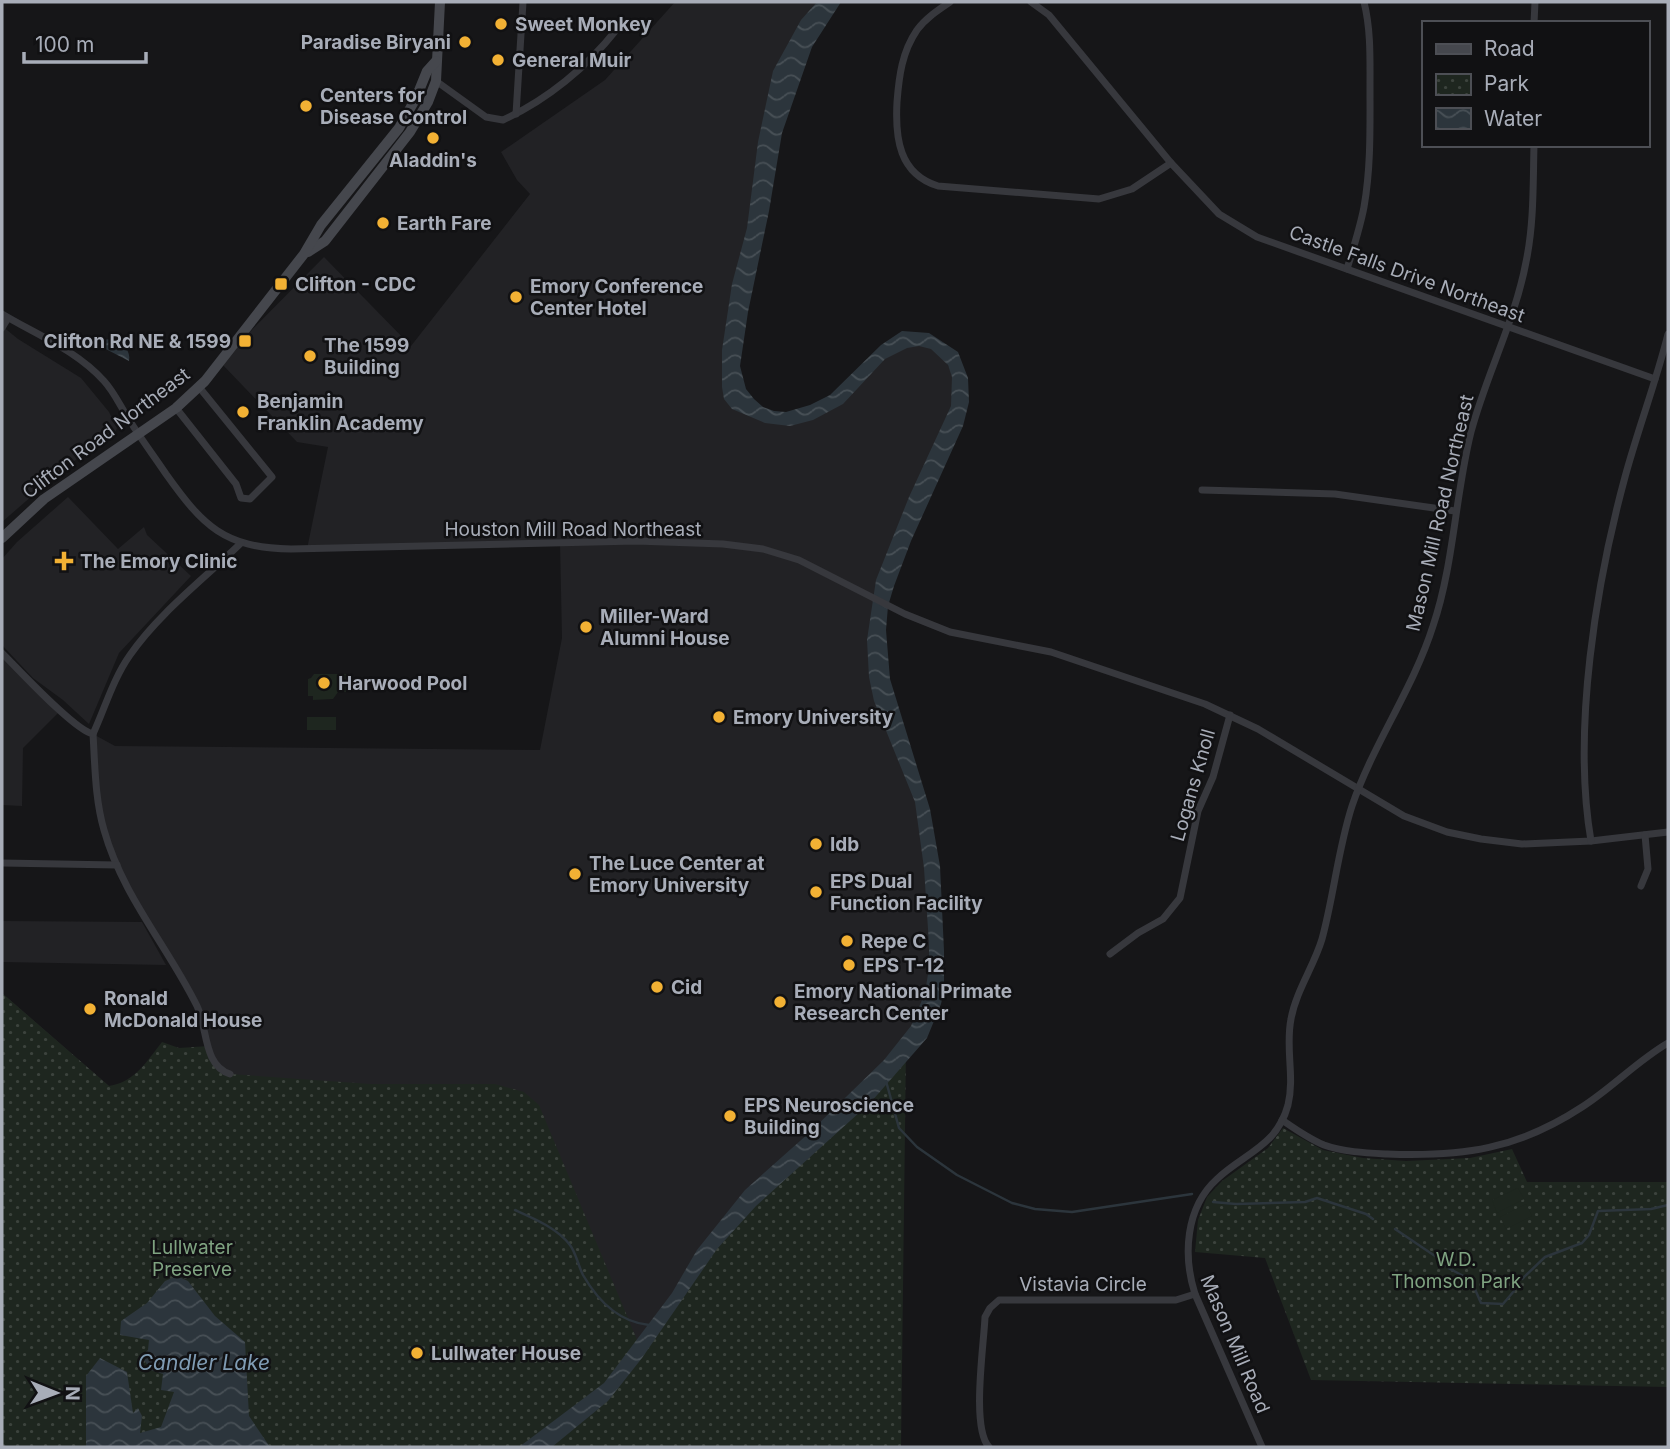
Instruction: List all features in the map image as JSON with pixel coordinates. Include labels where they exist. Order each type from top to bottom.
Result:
[{"type":"main road","name":"Clifton Road Northeast","points":[[304,254],[325,241],[410,132],[428,102],[436,81],[440,2]]},
{"type":"main road","name":"Clifton Road Northeast","points":[[2,538],[44,499],[176,408],[199,387],[304,254],[321,225],[399,128],[427,71],[436,61]]},
{"type":"street","points":[[516,114],[523,2]]},
{"type":"street","points":[[950,2],[931,15],[916,31],[905,54],[899,81],[895,127],[897,143],[908,166],[924,180],[949,188],[1099,200],[1132,189],[1171,163]]},
{"type":"street","name":"Castle Falls Drive Northeast","points":[[1031,2],[1049,15],[1208,204],[1244,231],[1655,379]]},
{"type":"street","points":[[1347,269],[1367,181],[1370,29],[1364,2]]},
{"type":"street","points":[[1534,21],[1535,2]]},
{"type":"street","points":[[436,81],[486,117],[503,120],[540,100],[597,55],[617,29]]},
{"type":"street","name":"Mason Mill Road Northeast","points":[[1282,1120],[1291,1087],[1291,1016],[1322,938],[1346,825],[1358,790],[1420,660],[1443,589],[1455,511],[1472,430],[1526,264],[1531,233],[1534,147]]},
{"type":"street","points":[[2,328],[5,316]]},
{"type":"street","name":"Houston Mill Road Northeast","points":[[5,316],[65,349],[96,373],[198,517],[224,536],[241,543],[291,549],[636,541],[723,544],[775,552],[799,560],[905,614],[950,632],[1051,652],[1205,704],[1258,729],[1358,790],[1416,821],[1463,836],[1522,844],[1591,841],[1668,832]]},
{"type":"street","points":[[1591,841],[1586,780],[1586,735],[1597,612],[1616,513],[1668,334]]},
{"type":"street","points":[[176,408],[236,484],[241,498],[250,499],[272,477],[199,387]]},
{"type":"street","points":[[1202,490],[1335,494],[1455,511]]},
{"type":"street","points":[[230,1074],[214,1065],[196,1005],[117,865],[103,829],[93,734],[121,670],[136,647],[241,543]]},
{"type":"street","points":[[2,653],[87,733],[93,734]]},
{"type":"street","name":"Logans Knoll","points":[[1110,954],[1163,919],[1180,898],[1199,807],[1212,782],[1230,715]]},
{"type":"street","points":[[1641,886],[1648,862],[1645,835]]},
{"type":"street","points":[[2,863],[117,865]]},
{"type":"street","points":[[1282,1120],[1324,1145],[1364,1153],[1471,1153],[1541,1131],[1583,1107],[1668,1043]]},
{"type":"street","name":"Mason Mill Road","points":[[1262,1447],[1195,1294],[1188,1272],[1188,1247],[1194,1217],[1202,1198],[1218,1178],[1265,1145],[1282,1120]]},
{"type":"street","name":"Vistavia Circle","points":[[989,1447],[981,1430],[985,1317],[999,1300],[1176,1300],[1195,1294]]},
{"type":"shaded area","name":"Emory University","points":[[675,2],[830,2],[788,78],[731,378],[760,414],[808,414],[893,344],[939,346],[959,389],[902,539],[876,657],[917,782],[936,949],[928,1009],[640,1347],[2,1447],[2,993],[109,1086],[207,1089],[207,1039],[201,1017],[131,894],[103,829],[93,734],[115,746],[540,750],[562,638],[560,543],[307,549],[328,447],[297,442],[220,362],[324,257],[411,346],[530,194],[517,180],[501,152],[605,80]]},
{"type":"shaded area","points":[[2,326],[81,378],[109,412],[117,428],[115,433],[64,468],[2,522]]},
{"type":"shaded area","points":[[68,497],[118,549],[144,527],[147,535],[191,576],[119,653],[89,724],[33,678],[2,645],[2,559],[17,542]]},
{"type":"shaded area","points":[[2,653],[61,710],[23,748],[22,806],[2,805]]},
{"type":"shaded area","points":[[2,921],[142,922],[166,965],[2,962]]},
{"type":"green space","points":[[314,674],[353,674],[353,692],[338,692],[333,699],[313,700],[313,696],[308,696],[308,679]]},
{"type":"green space","points":[[307,717],[336,717],[336,730],[307,730]]},
{"type":"green space","name":"Lullwater Preserve","points":[[2,993],[109,1086],[133,1076],[162,1042],[179,1048],[209,1046],[211,1059],[230,1074],[370,1084],[495,1084],[524,1092],[539,1105],[640,1347],[716,1241],[906,1048],[901,1447],[2,1447]]},
{"type":"green space","name":"W.D. Thomson Park","points":[[1283,1128],[1323,1150],[1363,1158],[1406,1161],[1470,1158],[1512,1149],[1527,1182],[1668,1182],[1668,1387],[1311,1380],[1265,1258],[1195,1252],[1198,1220],[1207,1197],[1222,1181],[1268,1148]]},
{"type":"green space","points":[[1518,1188],[1524,1199],[1497,1213],[1492,1200]]},
{"type":"green space","points":[[1526,1204],[1532,1216],[1506,1229],[1500,1217]]},
{"type":"water","points":[[817,2],[841,2],[812,47],[782,133],[740,366],[746,389],[754,399],[763,407],[786,412],[810,405],[830,395],[881,345],[902,331],[929,333],[958,352],[968,378],[969,402],[963,426],[911,541],[894,586],[888,606],[886,630],[890,679],[930,809],[940,866],[944,990],[927,1038],[871,1102],[756,1206],[717,1249],[642,1358],[608,1401],[552,1447],[519,1447],[604,1383],[672,1293],[697,1250],[745,1190],[884,1060],[911,1026],[925,993],[929,944],[924,868],[915,802],[874,701],[869,677],[867,640],[876,580],[909,497],[951,406],[952,377],[948,365],[931,349],[919,346],[907,348],[885,359],[843,404],[813,420],[790,426],[765,423],[732,409],[724,399],[722,387],[722,350],[732,284],[747,228],[758,142],[773,71],[801,20]]},
{"type":"water","points":[[114,339],[126,348],[129,361],[98,345],[98,340]]},
{"type":"water","name":"Candler Lake","points":[[177,1276],[188,1281],[215,1316],[245,1342],[249,1416],[270,1447],[86,1447],[86,1376],[100,1358],[127,1372],[133,1413],[138,1408],[142,1416],[140,1433],[161,1427],[174,1392],[161,1390],[163,1374],[151,1370],[141,1356],[148,1350],[149,1340],[120,1335],[121,1321],[147,1303],[165,1281]]},
{"type":"waterway","points":[[886,1081],[899,1128],[917,1147],[957,1175],[1012,1203],[1035,1209],[1072,1212],[1192,1194]]},
{"type":"waterway","points":[[1213,1202],[1305,1202],[1317,1198],[1366,1214],[1373,1219]]},
{"type":"waterway","points":[[1522,1279],[1545,1257],[1582,1243],[1589,1235],[1598,1211],[1651,1209],[1668,1205]]},
{"type":"waterway","points":[[515,1210],[544,1224],[565,1239],[572,1248],[583,1275],[610,1309],[628,1320],[649,1325]]},
{"type":"waterway","points":[[1395,1229],[1450,1269],[1471,1280],[1481,1303],[1503,1304],[1514,1291]]},
{"type":"place","name":"Sweet Monkey","points":[[501,24]]},
{"type":"place","name":"Paradise Biryani","points":[[465,42]]},
{"type":"place","name":"General Muir","points":[[498,60]]},
{"type":"place","name":"Centers for Disease Control","points":[[306,106]]},
{"type":"place","name":"Aladdin's","points":[[433,138]]},
{"type":"place","name":"Earth Fare","points":[[383,223]]},
{"type":"place","name":"Clifton - CDC","points":[[281,284]]},
{"type":"place","name":"Emory Conference Center Hotel","points":[[516,297]]},
{"type":"place","name":"Clifton Rd NE & 1599","points":[[245,341]]},
{"type":"place","name":"The 1599 Building","points":[[310,356]]},
{"type":"place","name":"Benjamin Franklin Academy","points":[[243,412]]},
{"type":"place","name":"The Emory Clinic","points":[[64,561]]},
{"type":"place","name":"Miller-Ward Alumni House","points":[[586,627]]},
{"type":"place","name":"Harwood Pool","points":[[324,683]]},
{"type":"place","name":"Emory University","points":[[719,717]]},
{"type":"place","name":"Idb","points":[[816,844]]},
{"type":"place","name":"The Luce Center at Emory University","points":[[575,874]]},
{"type":"place","name":"EPS Dual Function Facility","points":[[816,892]]},
{"type":"place","name":"Repe C","points":[[847,941]]},
{"type":"place","name":"EPS T-12","points":[[849,965]]},
{"type":"place","name":"Cid","points":[[657,987]]},
{"type":"place","name":"Emory National Primate Research Center","points":[[780,1002]]},
{"type":"place","name":"Ronald McDonald House","points":[[90,1009]]},
{"type":"place","name":"EPS Neuroscience Building","points":[[730,1116]]},
{"type":"place","name":"Lullwater House","points":[[417,1353]]}]
